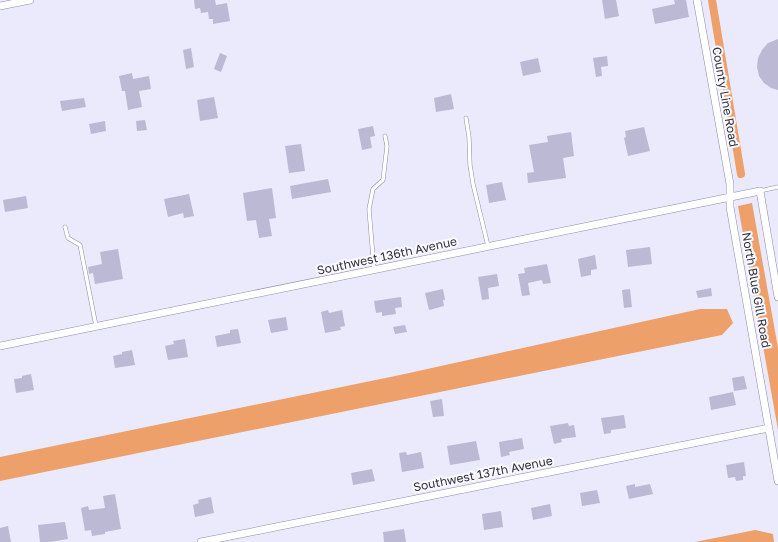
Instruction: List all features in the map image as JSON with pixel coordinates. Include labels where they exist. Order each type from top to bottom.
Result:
[{"type":"street","points":[[0,6],[30,0]]},
{"type":"street","name":"County Line Road","points":[[697,0],[730,184],[730,197]]},
{"type":"street","points":[[760,191],[778,297]]},
{"type":"street","name":"Southwest 136th Avenue","points":[[0,346],[760,191]]},
{"type":"street","name":"North Blue Gill Road","points":[[730,197],[730,207],[778,481]]},
{"type":"street","name":"Southwest 137th Avenue","points":[[201,542],[769,428]]},
{"type":"lane","points":[[466,118],[473,184],[488,246]]},
{"type":"lane","points":[[374,270],[369,209],[373,189],[383,180],[387,146],[385,136]]},
{"type":"lane","name":"Southwest 136th Avenue","points":[[760,191],[778,187]]},
{"type":"lane","points":[[65,227],[68,238],[80,245],[96,326]]},
{"type":"shaded area","points":[[752,203],[778,348],[778,430],[738,206]]},
{"type":"shaded area","points":[[700,309],[727,309],[733,323],[722,335],[0,481],[0,457],[400,375]]},
{"type":"shaded area","points":[[755,530],[773,534],[774,542],[695,542]]},
{"type":"building","points":[[194,0],[215,0],[216,5],[227,3],[230,21],[213,24],[213,19],[209,19],[208,12],[201,13],[200,8],[195,9]]},
{"type":"building","points":[[602,0],[616,0],[619,16],[605,19]]},
{"type":"building","points":[[674,0],[686,0],[689,17],[655,24],[652,9],[675,4]]},
{"type":"building","points":[[778,39],[778,90],[771,88],[764,83],[759,76],[757,67],[758,58],[762,50],[768,43]]},
{"type":"building","points":[[191,48],[194,67],[186,69],[183,50]]},
{"type":"building","points":[[220,53],[227,56],[221,72],[214,69]]},
{"type":"building","points":[[607,56],[608,66],[601,67],[602,76],[596,77],[593,58]]},
{"type":"building","points":[[538,58],[541,72],[523,76],[520,62]]},
{"type":"building","points":[[132,73],[133,79],[149,76],[151,89],[139,91],[142,107],[128,110],[125,91],[122,91],[119,76]]},
{"type":"building","points":[[451,94],[454,109],[436,112],[434,98]]},
{"type":"building","points":[[214,97],[218,118],[200,121],[197,100]]},
{"type":"building","points":[[84,98],[86,107],[62,111],[60,101]]},
{"type":"building","points":[[145,120],[147,130],[137,131],[136,121]]},
{"type":"building","points":[[105,121],[106,131],[91,134],[89,124]]},
{"type":"building","points":[[373,126],[375,136],[370,137],[372,148],[362,150],[358,129]]},
{"type":"building","points":[[644,127],[650,151],[628,156],[624,138],[626,137],[625,131]]},
{"type":"building","points":[[571,132],[574,156],[563,158],[566,178],[528,183],[527,173],[534,172],[529,145],[548,142],[547,136]]},
{"type":"building","points":[[301,144],[305,171],[289,173],[285,146]]},
{"type":"building","points":[[328,179],[331,192],[292,199],[290,186]]},
{"type":"building","points":[[502,182],[506,200],[489,203],[486,185]]},
{"type":"building","points":[[272,188],[276,218],[269,219],[272,236],[259,238],[256,220],[247,221],[243,193]]},
{"type":"building","points":[[189,194],[194,216],[184,218],[183,213],[168,217],[164,199]]},
{"type":"building","points":[[26,196],[28,208],[5,212],[3,200]]},
{"type":"building","points":[[650,247],[652,264],[628,267],[626,250]]},
{"type":"building","points":[[118,249],[123,279],[95,284],[93,273],[89,274],[88,267],[102,264],[100,252]]},
{"type":"building","points":[[595,255],[597,269],[591,270],[591,275],[581,277],[578,259]]},
{"type":"building","points":[[547,264],[551,283],[543,284],[542,280],[528,283],[530,295],[522,296],[518,274],[525,273],[524,268]]},
{"type":"building","points":[[497,274],[499,286],[488,288],[489,299],[482,300],[478,277]]},
{"type":"building","points":[[711,288],[712,296],[698,298],[696,291]]},
{"type":"building","points":[[443,289],[445,300],[443,300],[444,306],[429,310],[425,293]]},
{"type":"building","points":[[630,289],[632,307],[624,308],[622,290]]},
{"type":"building","points":[[401,297],[402,307],[395,308],[396,314],[382,316],[382,312],[376,313],[374,301]]},
{"type":"building","points":[[328,310],[329,313],[342,310],[345,326],[340,327],[341,330],[325,333],[321,312]]},
{"type":"building","points":[[286,317],[288,330],[271,333],[268,320]]},
{"type":"building","points":[[405,325],[407,332],[395,334],[393,327]]},
{"type":"building","points":[[238,329],[241,343],[217,347],[215,336],[230,333],[230,330]]},
{"type":"building","points":[[185,339],[188,357],[168,360],[165,346],[174,344],[173,341]]},
{"type":"building","points":[[132,350],[135,365],[115,368],[113,356]]},
{"type":"building","points":[[31,374],[34,390],[16,393],[14,379],[22,378],[22,376]]},
{"type":"building","points":[[744,376],[747,389],[734,391],[732,378]]},
{"type":"building","points":[[733,392],[736,405],[711,410],[709,397]]},
{"type":"building","points":[[442,399],[444,416],[433,417],[430,401]]},
{"type":"building","points":[[624,415],[626,428],[611,430],[611,433],[604,434],[601,418]]},
{"type":"building","points":[[568,423],[569,426],[574,425],[576,437],[561,439],[562,442],[554,444],[550,426]]},
{"type":"building","points":[[522,438],[524,449],[509,452],[510,455],[501,457],[499,442]]},
{"type":"building","points":[[476,441],[480,460],[450,465],[447,446]]},
{"type":"building","points":[[406,452],[407,455],[421,452],[424,468],[402,472],[399,453]]},
{"type":"building","points":[[744,462],[746,476],[743,476],[743,480],[736,481],[735,477],[728,478],[726,465]]},
{"type":"building","points":[[372,469],[375,481],[353,485],[351,473]]},
{"type":"building","points":[[635,484],[635,487],[650,484],[653,494],[629,499],[626,486]]},
{"type":"building","points":[[597,490],[600,503],[582,506],[580,493]]},
{"type":"building","points":[[115,494],[121,529],[92,536],[91,530],[85,531],[81,508],[88,506],[89,510],[105,508],[103,496]]},
{"type":"building","points":[[211,497],[214,513],[195,517],[193,505],[199,503],[198,500]]},
{"type":"building","points":[[550,504],[552,516],[533,520],[531,508]]},
{"type":"building","points":[[501,511],[503,527],[484,530],[482,514]]},
{"type":"building","points":[[65,522],[68,539],[40,542],[38,525]]},
{"type":"building","points":[[8,526],[11,542],[0,542],[0,528]]},
{"type":"building","points":[[404,529],[406,542],[384,542],[383,532]]},
{"type":"waterway","points":[[712,0],[741,174]]}]
